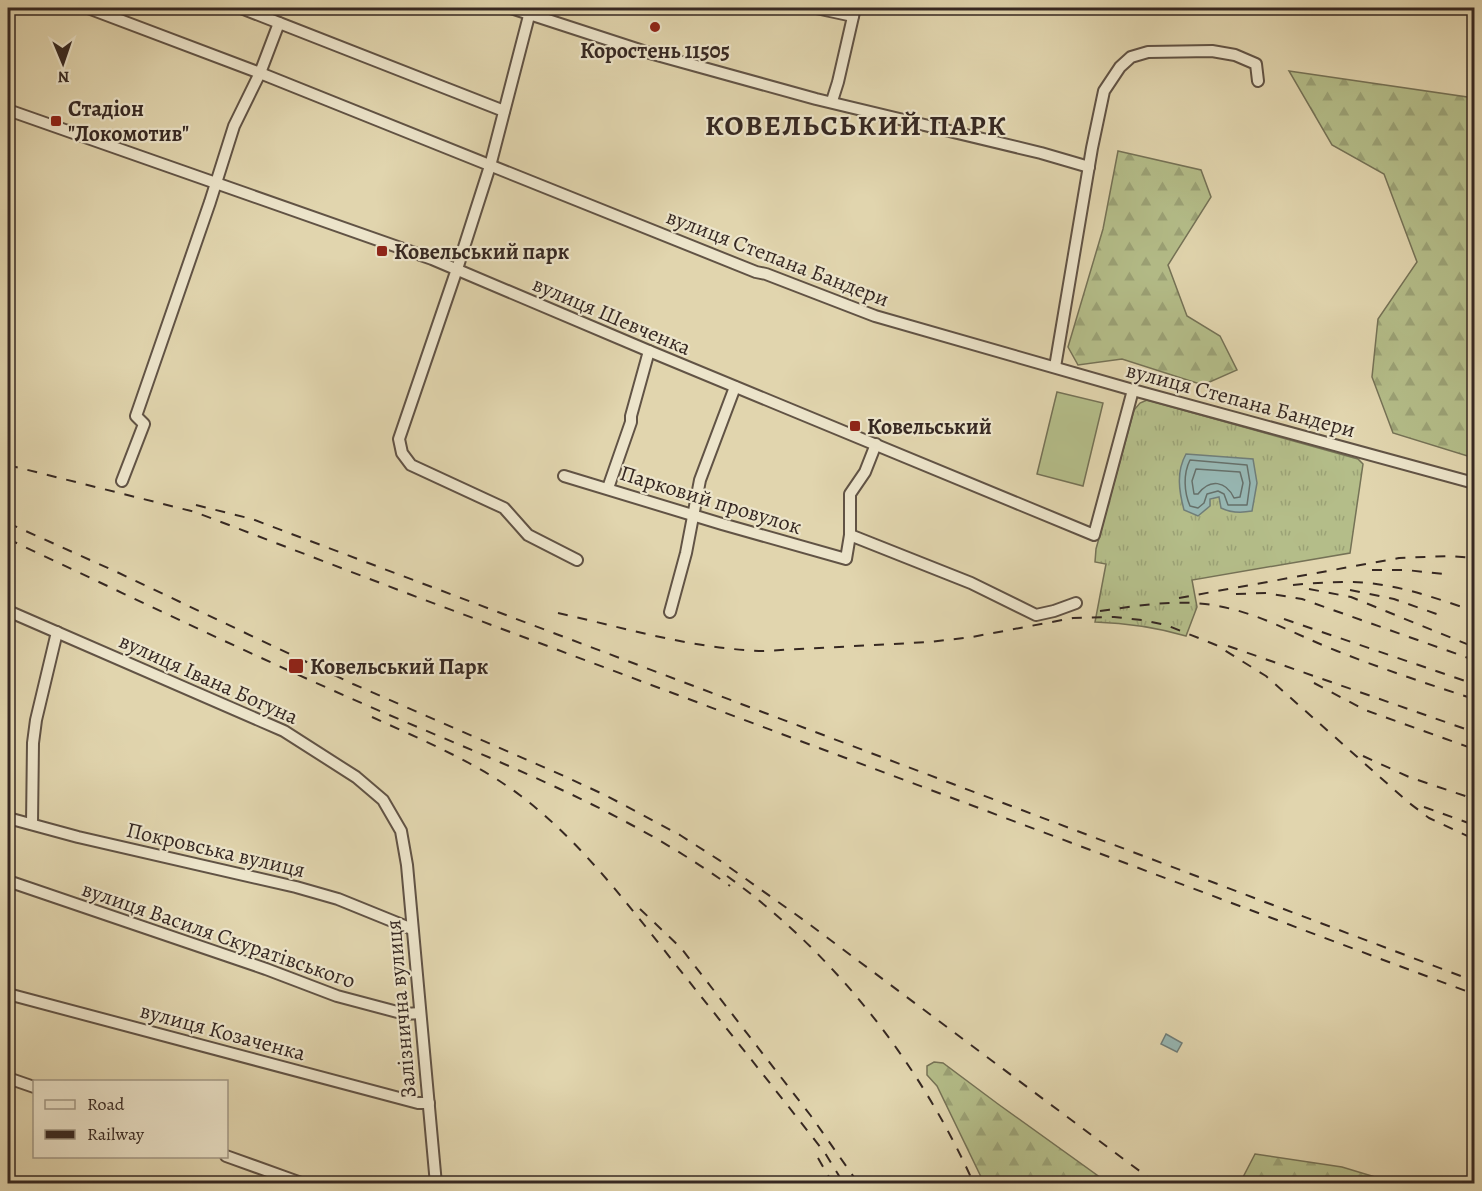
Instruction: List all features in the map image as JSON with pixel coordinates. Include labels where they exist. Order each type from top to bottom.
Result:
[{"type":"street","name":"вулиця Степана Бандери","points":[[88,8],[105,11],[856,310],[1133,390],[1474,483]]},
{"type":"street","points":[[241,8],[504,111]]},
{"type":"street","points":[[510,8],[530,11],[646,52],[816,99],[832,101],[1089,167]]},
{"type":"street","points":[[816,8],[854,12],[832,101]]},
{"type":"street","points":[[530,11],[490,166],[399,439],[402,453],[411,465],[504,508],[528,535],[577,560]]},
{"type":"street","points":[[122,481],[144,424],[136,416],[234,126],[260,73],[279,23]]},
{"type":"street","points":[[1055,367],[1104,91],[1120,67],[1131,57],[1148,52],[1212,51],[1235,55],[1256,64],[1258,81]]},
{"type":"street","name":"вулиця Шевченка","points":[[8,110],[457,269],[1094,535],[1133,390]]},
{"type":"street","points":[[608,488],[631,422],[649,351]]},
{"type":"street","points":[[670,612],[686,553],[700,480],[735,387]]},
{"type":"street","points":[[876,444],[865,472],[850,494],[850,535],[971,583],[1036,615],[1054,612],[1076,603]]},
{"type":"street","name":"Парковий провулок","points":[[564,476],[846,559],[850,535]]},
{"type":"street","name":"вулиця Івана Богуна","points":[[8,611],[284,731],[356,777],[376,794],[383,800],[401,831]]},
{"type":"street","points":[[32,824],[33,743],[36,720],[57,632]]},
{"type":"street","name":"Покровська вулиця","points":[[8,818],[78,837],[296,887],[338,899],[412,929]]},
{"type":"street","name":"Залізнична вулиця","points":[[401,831],[407,865],[436,1184]]},
{"type":"street","name":"вулиця Василя Скуратівського","points":[[8,881],[266,969],[337,996],[405,1014],[420,1013]]},
{"type":"street","name":"вулиця Козаченка","points":[[8,994],[418,1103],[429,1103]]},
{"type":"street","points":[[8,1078],[33,1087]]},
{"type":"street","points":[[228,1157],[304,1184]]},
{"type":"street","points":[[8,1181],[14,1184]]},
{"type":"green space","points":[[1289,71],[1474,98],[1474,458],[1393,433],[1372,377],[1378,319],[1417,262],[1384,174],[1332,145]]},
{"type":"green space","points":[[1118,151],[1201,170],[1211,197],[1168,265],[1187,316],[1220,336],[1237,370],[1203,385],[1122,359],[1078,365],[1068,347],[1103,229]]},
{"type":"green space","points":[[1057,392],[1103,403],[1083,486],[1037,474]]},
{"type":"green space","points":[[1147,400],[1358,459],[1363,464],[1350,553],[1192,580],[1197,607],[1186,636],[1140,626],[1095,622],[1106,564],[1095,562],[1096,549],[1134,410],[1140,403]]},
{"type":"green space","points":[[934,1062],[943,1063],[1108,1183],[984,1183],[937,1086],[927,1075],[927,1066]]},
{"type":"green space","points":[[1255,1154],[1342,1167],[1395,1183],[1240,1183]]},
{"type":"water","points":[[1186,454],[1253,459],[1257,483],[1252,511],[1225,510],[1221,508],[1219,497],[1210,499],[1210,506],[1198,516],[1184,510],[1179,482]]},
{"type":"water","points":[[1166,1034],[1182,1043],[1177,1052],[1161,1044]]},
{"type":"railway","points":[[8,465],[195,512],[1474,994]]},
{"type":"railway","points":[[196,505],[252,519],[1474,981]]},
{"type":"railway","points":[[8,523],[353,684],[564,776],[680,835],[805,921],[1157,1184]]},
{"type":"railway","points":[[8,539],[276,665],[599,808],[688,857],[730,886]]},
{"type":"railway","points":[[1179,598],[1399,558],[1449,556],[1474,558]]},
{"type":"railway","points":[[1372,570],[1406,570],[1444,574]]},
{"type":"railway","points":[[1293,585],[1353,582],[1384,585],[1415,592],[1474,611]]},
{"type":"railway","points":[[1309,589],[1351,597],[1474,647]]},
{"type":"railway","points":[[1350,590],[1394,599],[1445,617]]},
{"type":"railway","points":[[1236,594],[1266,593],[1302,599],[1474,660]]},
{"type":"railway","points":[[1100,611],[1179,603],[1223,607],[1257,617],[1371,664],[1474,699]]},
{"type":"railway","points":[[558,613],[685,642],[763,651],[930,642],[972,637],[1073,618],[1114,617],[1166,625],[1216,645],[1266,676],[1408,802],[1429,818],[1474,839]]},
{"type":"railway","points":[[1284,619],[1474,684]]},
{"type":"railway","points":[[1228,646],[1474,732]]},
{"type":"railway","points":[[1314,683],[1365,710],[1474,749]]},
{"type":"railway","points":[[372,717],[448,752],[486,773],[521,796],[563,832],[637,916],[825,1153],[844,1184]]},
{"type":"railway","points":[[1363,756],[1409,777],[1474,799]]},
{"type":"railway","points":[[1424,807],[1474,825]]},
{"type":"railway","points":[[727,876],[766,906],[803,940],[838,975],[870,1014],[928,1096],[974,1184]]},
{"type":"railway","points":[[640,909],[681,948],[811,1116],[858,1183]]},
{"type":"railway","points":[[818,1158],[833,1184]]},
{"type":"place","name":"Коростень 11505","points":[[655,27]]},
{"type":"place","name":"Стадіон \"Локомотив\"","points":[[56,121]]},
{"type":"place","name":"Ковельський парк","points":[[382,251]]},
{"type":"place","name":"Ковельський","points":[[855,426]]},
{"type":"place","name":"Ковельський Парк","points":[[296,666]]},
{"type":"district","name":"КОВЕЛЬСЬКИЙ ПАРК","points":[[856,125]]}]
